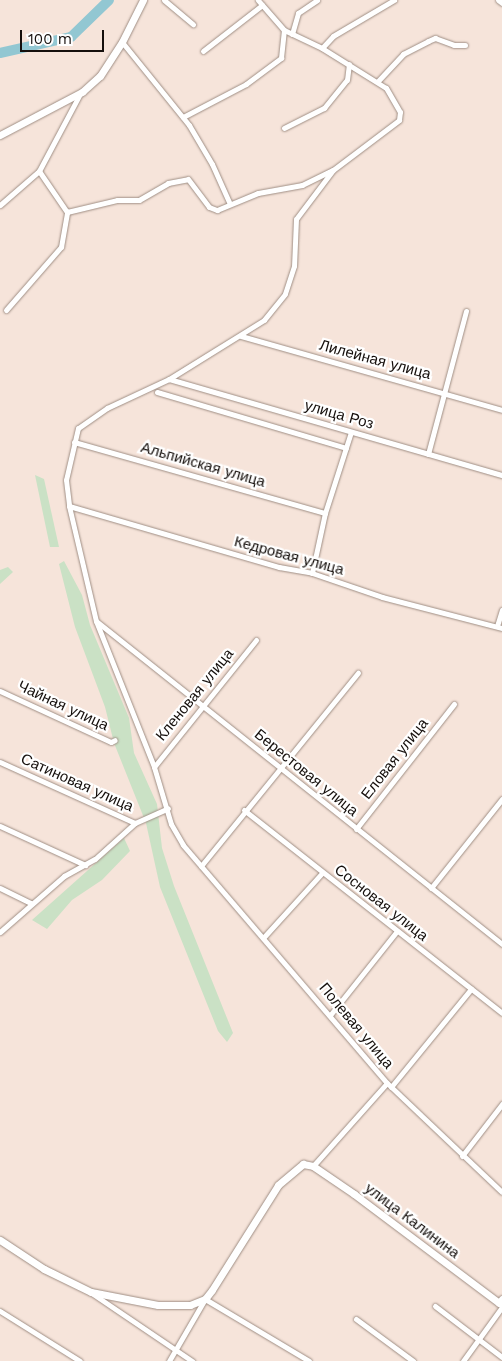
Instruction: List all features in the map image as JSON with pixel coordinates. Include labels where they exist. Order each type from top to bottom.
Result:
[{"type":"street","points":[[0,135],[82,92],[100,76],[122,42],[143,0]]},
{"type":"street","points":[[164,0],[193,24]]},
{"type":"street","points":[[68,212],[117,200],[139,200],[168,183],[188,180],[208,207],[217,210],[229,202],[302,184],[333,170],[391,129],[399,120],[400,112],[392,95],[378,82],[322,48],[284,30],[258,0]]},
{"type":"street","points":[[292,34],[298,13],[317,0]]},
{"type":"street","points":[[322,48],[333,36],[394,0]]},
{"type":"street","points":[[498,0],[502,3]]},
{"type":"street","points":[[203,51],[262,6]]},
{"type":"street","points":[[183,117],[246,84],[281,58],[284,30]]},
{"type":"street","points":[[378,82],[395,60],[435,38],[454,45],[465,45]]},
{"type":"street","points":[[122,42],[183,117],[212,164],[229,202]]},
{"type":"street","points":[[284,128],[324,108],[347,80],[349,64]]},
{"type":"street","points":[[0,205],[39,171],[82,92]]},
{"type":"street","points":[[74,442],[78,428],[107,408],[169,379],[264,320],[285,294],[294,266],[296,219],[333,170]]},
{"type":"street","points":[[6,310],[61,247],[68,212],[39,171]]},
{"type":"street","points":[[428,454],[466,311]]},
{"type":"street","name":"Лилейная улица","points":[[241,336],[445,392],[502,410]]},
{"type":"street","name":"улица Роз","points":[[169,379],[502,475]]},
{"type":"street","name":"улица Роз","points":[[157,392],[346,448]]},
{"type":"street","points":[[312,573],[325,512],[351,432]]},
{"type":"street","name":"Полевая улица","points":[[74,442],[66,480],[69,506],[96,621],[154,767],[168,808],[170,824],[201,866],[331,1014],[337,1028],[389,1085],[502,1192]]},
{"type":"street","name":"Альпийская улица","points":[[74,442],[325,512]]},
{"type":"street","name":"Кедровая улица","points":[[69,506],[280,567],[312,573],[382,597],[499,627]]},
{"type":"street","points":[[499,627],[502,610]]},
{"type":"street","name":"Берестовая улица","points":[[96,621],[502,944]]},
{"type":"street","name":"Кленовая улица","points":[[154,767],[202,704],[256,640]]},
{"type":"street","points":[[201,866],[244,810],[358,673]]},
{"type":"street","name":"Чайная улица","points":[[0,691],[110,742],[115,740]]},
{"type":"street","name":"Еловая улица","points":[[356,829],[454,704]]},
{"type":"street","name":"Сатиновая улица","points":[[0,762],[135,823],[168,808]]},
{"type":"street","points":[[430,888],[502,799]]},
{"type":"street","name":"Сосновая улица","points":[[244,810],[502,1013]]},
{"type":"street","points":[[0,932],[31,902],[64,876],[84,865],[135,823]]},
{"type":"street","points":[[0,826],[84,865]]},
{"type":"street","points":[[264,938],[322,873]]},
{"type":"street","points":[[0,888],[31,902]]},
{"type":"street","points":[[331,1014],[397,931]]},
{"type":"street","points":[[313,1166],[389,1085],[472,989]]},
{"type":"street","points":[[462,1156],[502,1104]]},
{"type":"street","name":"улица Калинина","points":[[205,1299],[278,1185],[303,1164],[313,1166],[501,1304]]},
{"type":"street","points":[[0,1240],[44,1269],[91,1292],[192,1361]]},
{"type":"street","points":[[91,1292],[158,1305],[190,1305],[205,1299]]},
{"type":"street","points":[[169,1361],[205,1299]]},
{"type":"street","points":[[205,1299],[309,1361]]},
{"type":"street","points":[[463,1361],[501,1304]]},
{"type":"street","points":[[435,1306],[502,1357]]},
{"type":"street","points":[[0,1311],[80,1361]]},
{"type":"street","points":[[356,1319],[413,1361]]},
{"type":"green space","points":[[35,475],[44,479],[59,547],[50,547]]},
{"type":"green space","points":[[64,561],[82,595],[90,625],[129,718],[134,753],[157,804],[162,848],[174,886],[233,1033],[227,1042],[218,1031],[160,887],[146,823],[114,743],[105,707],[75,627],[59,564]]},
{"type":"green space","points":[[8,567],[13,572],[0,584],[0,570]]},
{"type":"green space","points":[[124,838],[130,851],[102,880],[72,900],[47,929],[32,920]]},
{"type":"waterway","points":[[0,53],[71,37],[109,0]]}]
